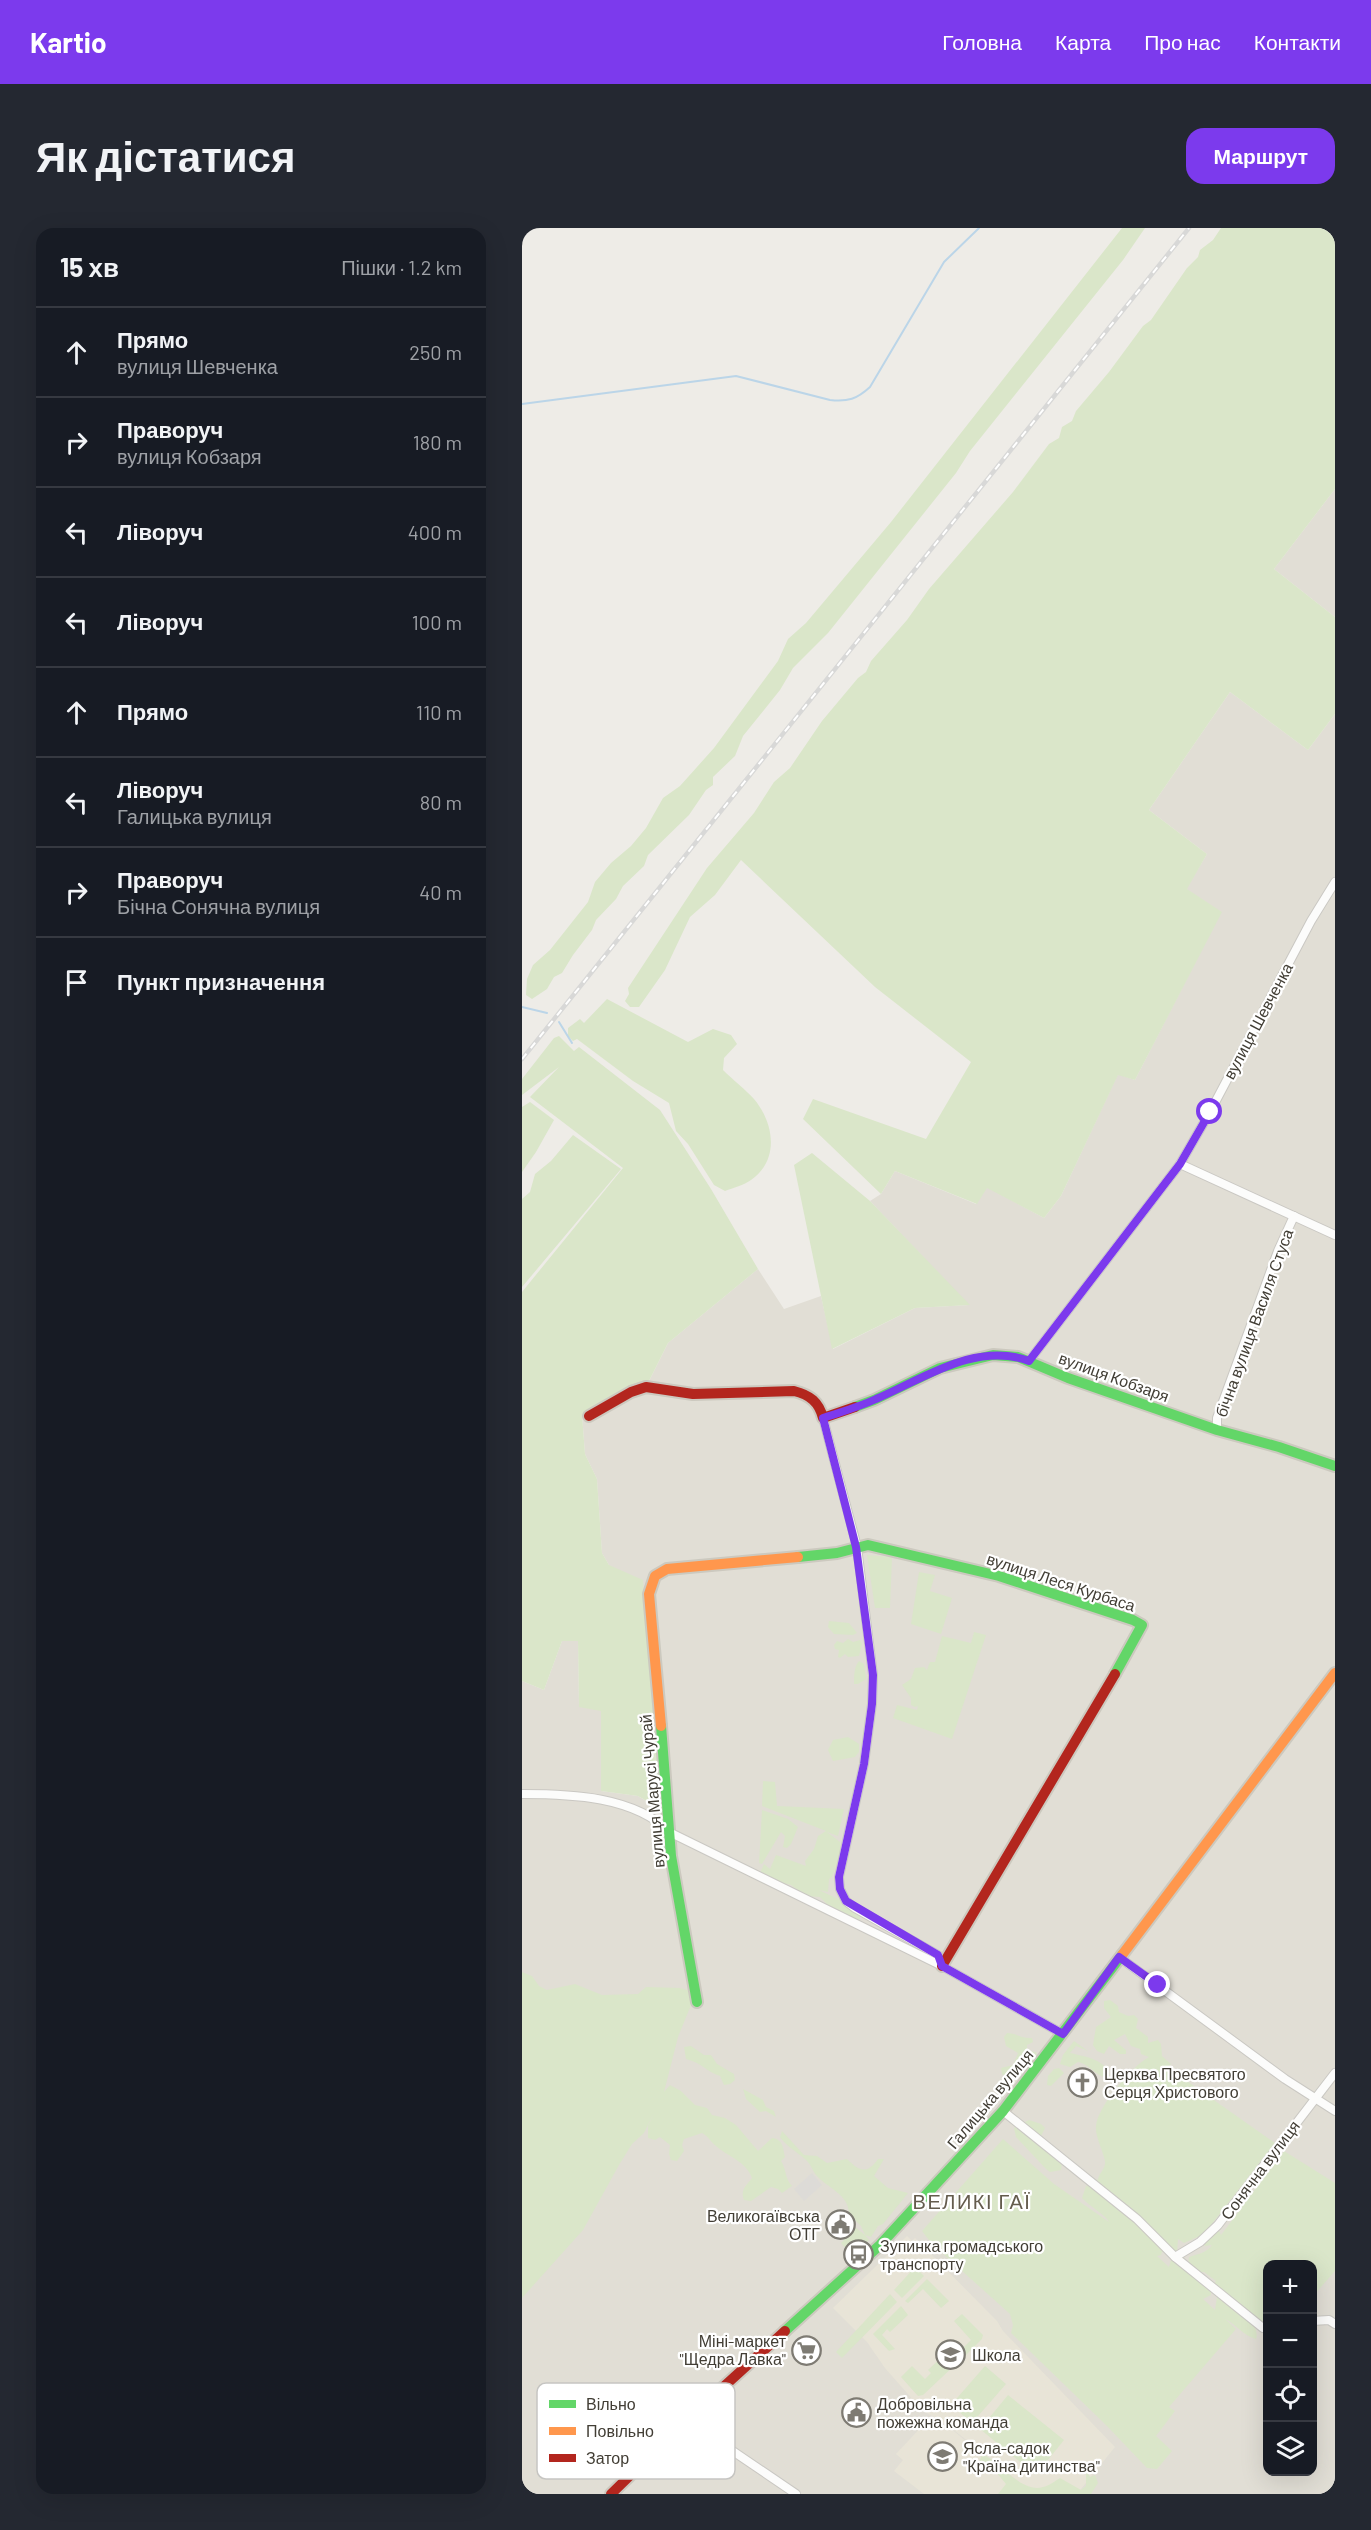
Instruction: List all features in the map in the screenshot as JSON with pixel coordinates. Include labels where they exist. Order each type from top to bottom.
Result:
[{"type":"street","name":"вулиця Шевченка","points":[[1029,1361],[1180,1164],[1311,921],[1335,882]]},
{"type":"street","points":[[1180,1164],[1335,1235]]},
{"type":"street","name":"бічна вулиця Василя Стуса","points":[[1217,1430],[1217,1418],[1278,1251],[1294,1216]]},
{"type":"street","name":"вулиця Кобзаря","points":[[823,1418],[874,1400],[940,1368],[962,1361],[993,1355],[1018,1357],[1068,1378],[1217,1430],[1279,1447],[1335,1466]]},
{"type":"street","points":[[589,1416],[607,1404],[646,1387],[693,1394],[798,1391],[811,1395],[821,1407],[856,1547],[873,1675],[872,1704],[864,1764],[842,1859],[840,1889],[846,1901],[855,1908],[938,1955],[942,1966]]},
{"type":"street","name":"вулиця Леся Курбаса","points":[[655,1576],[667,1569],[826,1554],[868,1545],[999,1576],[1133,1620],[1142,1625],[942,1966]]},
{"type":"street","name":"вулиця Марусі Чурай","points":[[655,1576],[649,1594],[671,1833],[671,1856],[697,2002]]},
{"type":"street","name":"Галицька вулиця","points":[[728,2383],[880,2245],[1003,2110],[1063,2034],[1335,1673]]},
{"type":"street","points":[[522,1794],[578,1797],[627,1807],[661,1822],[671,1833],[942,1966],[1063,2034]]},
{"type":"street","points":[[1119,1957],[1314,2098],[1335,2110]]},
{"type":"street","name":"Сонячна вулиця","points":[[1175,2257],[1200,2242],[1218,2225],[1335,2073]]},
{"type":"street","points":[[1003,2110],[1137,2219],[1175,2257],[1263,2328]]},
{"type":"street","points":[[1317,2321],[1329,2320],[1335,2324]]},
{"type":"street","points":[[735,2453],[796,2494]]},
{"type":"street","name":"Галицька вулиця","points":[[611,2494],[626,2479]]},
{"type":"shaded area","points":[[1335,489],[1335,617],[1274,569]]},
{"type":"shaded area","points":[[1230,692],[1308,750],[1335,714],[1335,2494],[522,2494],[522,1681],[544,1690],[562,1641],[578,1641],[579,1706],[601,1710],[601,1791],[638,1796],[661,1810],[609,1565],[602,1553],[597,1479],[585,1454],[582,1413],[635,1384],[648,1383],[668,1343],[758,1269],[784,1309],[821,1296],[833,1349],[915,1308],[969,1305],[870,1201],[881,1194],[895,1171],[976,1204],[987,1187],[1044,1218],[1061,1196],[1118,1074],[1135,1080],[1221,912],[1186,889],[1207,854],[1149,810]]},
{"type":"shaded area","points":[[812,2173],[822,2185],[804,2201],[794,2189]]},
{"type":"shaded area","name":"Школа","points":[[907,2236],[912,2241],[915,2238],[997,2321],[1003,2331],[1115,2447],[1077,2494],[1034,2494],[950,2427],[922,2410],[885,2368],[867,2342],[833,2308]]},
{"type":"shaded area","name":"Ясла-садок \"Країна дитинства\"","points":[[935,2421],[950,2428],[1031,2494],[924,2494],[894,2471],[903,2460],[896,2454],[926,2422]]},
{"type":"green space","points":[[1122,228],[1145,228],[1123,260],[828,633],[793,668],[780,690],[743,736],[735,756],[713,777],[713,785],[706,790],[689,815],[648,855],[644,866],[623,886],[616,899],[596,920],[592,930],[562,973],[554,977],[547,989],[532,999],[526,995],[527,979],[533,965],[550,950],[588,902],[595,882],[646,828],[663,798],[680,786],[714,748],[778,661],[788,639],[806,623],[891,522]]},
{"type":"green space","points":[[1221,228],[1335,228],[1335,489],[1274,569],[1335,617],[1335,714],[1308,750],[1230,692],[1149,810],[1207,854],[1187,889],[1222,912],[1135,1080],[1118,1075],[1061,1196],[1044,1218],[987,1188],[977,1204],[895,1171],[881,1194],[803,1119],[813,1099],[926,1139],[971,1062],[875,987],[741,860],[715,895],[690,917],[665,970],[639,1007],[630,1007],[625,1001],[629,994],[628,988],[707,868],[754,813],[774,782],[790,768],[822,721],[858,678],[866,672],[871,661],[907,620],[929,589],[1013,492],[1049,444],[1059,438],[1062,427],[1072,421],[1076,411],[1143,326],[1151,320],[1187,268],[1198,257],[1200,250],[1213,240]]},
{"type":"green space","points":[[607,999],[688,1042],[713,1029],[731,1035],[737,1044],[724,1058],[723,1070],[754,1099],[761,1109],[771,1141],[767,1162],[751,1180],[725,1191],[714,1185],[688,1144],[676,1131],[669,1103],[633,1081],[577,1039],[573,1041],[568,1036],[568,1028],[580,1019],[584,1023]]},
{"type":"green space","points":[[559,1036],[574,1051],[579,1047],[660,1110],[711,1189],[758,1269],[668,1343],[648,1383],[635,1384],[582,1414],[585,1454],[597,1479],[602,1553],[609,1565],[643,1580],[662,1810],[638,1796],[601,1791],[601,1711],[579,1707],[578,1641],[562,1641],[544,1690],[522,1681],[522,1292],[623,1168],[530,1097],[559,1067],[522,1095],[522,1079],[554,1038]]},
{"type":"green space","points":[[530,1102],[554,1120],[522,1172],[522,1107]]},
{"type":"green space","points":[[573,1135],[621,1169],[522,1287],[522,1199],[530,1192],[535,1174],[551,1161]]},
{"type":"green space","points":[[812,1153],[870,1201],[970,1305],[915,1308],[832,1349],[794,1165]]},
{"type":"green space","points":[[867,1555],[892,1557],[890,1608],[875,1608]]},
{"type":"green space","points":[[919,1572],[935,1575],[930,1591],[952,1598],[941,1634],[911,1624]]},
{"type":"green space","points":[[829,1621],[849,1623],[857,1633],[853,1635],[834,1634],[828,1627]]},
{"type":"green space","points":[[974,1632],[986,1635],[952,1739],[893,1718],[897,1705],[917,1710],[918,1706],[911,1705],[911,1698],[902,1685],[911,1679],[915,1668],[924,1667],[927,1670],[930,1662],[935,1662],[942,1636],[971,1643]]},
{"type":"green space","points":[[848,1639],[853,1642],[860,1640],[862,1644],[859,1656],[848,1657],[845,1654],[840,1658],[838,1657],[839,1650],[835,1649],[834,1645],[837,1641],[843,1643]]},
{"type":"green space","points":[[859,1661],[864,1664],[866,1679],[854,1684],[855,1669]]},
{"type":"green space","points":[[848,1737],[859,1744],[859,1752],[855,1757],[833,1761],[828,1750],[833,1740]]},
{"type":"green space","points":[[763,1781],[775,1782],[777,1806],[844,1809],[838,1836],[827,1832],[840,1842],[840,1855],[832,1877],[829,1879],[828,1892],[819,1890],[838,1899],[860,1915],[860,1919],[855,1921],[831,1908],[820,1897],[806,1896],[791,1885],[774,1881],[768,1875],[760,1873],[764,1864],[770,1869],[776,1855],[806,1866],[805,1861],[814,1849],[818,1836],[826,1831],[762,1806]]},
{"type":"green space","points":[[762,1810],[788,1819],[798,1827],[787,1848],[783,1847],[785,1836],[781,1832],[762,1864],[759,1863]]},
{"type":"green space","points":[[522,1972],[532,1976],[539,1986],[547,1990],[575,1984],[602,1995],[638,1994],[646,1987],[680,1988],[691,1991],[691,2005],[678,2037],[664,2092],[670,2085],[681,2091],[695,2105],[707,2108],[712,2115],[725,2118],[736,2125],[758,2151],[772,2138],[778,2140],[782,2144],[785,2157],[781,2161],[792,2186],[782,2193],[771,2187],[751,2201],[744,2200],[743,2191],[752,2178],[746,2167],[721,2150],[702,2133],[684,2139],[682,2145],[684,2151],[677,2161],[671,2160],[670,2145],[660,2137],[655,2140],[648,2138],[648,2126],[654,2113],[644,2133],[632,2144],[619,2165],[583,2230],[522,2298]]},
{"type":"green space","points":[[1110,2000],[1118,2006],[1119,2012],[1128,2016],[1134,2015],[1138,2019],[1136,2028],[1148,2037],[1148,2043],[1158,2040],[1161,2044],[1162,2056],[1171,2064],[1167,2067],[1275,2143],[1204,2234],[1184,2243],[1178,2239],[1177,2253],[1162,2252],[1157,2256],[1169,2267],[1171,2260],[1175,2258],[1198,2275],[1199,2282],[1211,2284],[1211,2295],[1203,2299],[1215,2310],[1217,2297],[1230,2302],[1244,2313],[1257,2333],[1256,2339],[1252,2338],[1225,2319],[1236,2329],[1169,2407],[1175,2411],[1156,2436],[1172,2451],[1157,2469],[1147,2468],[1011,2333],[1013,2325],[1010,2314],[932,2244],[922,2231],[1003,2139],[1054,2184],[1109,2222],[1082,2198],[1086,2186],[1093,2178],[1098,2180],[1105,2164],[1096,2127],[1102,2109],[1116,2088],[1149,2057],[1141,2054],[1140,2049],[1131,2046],[1125,2034],[1114,2040],[1126,2050],[1126,2054],[1120,2054],[1109,2046],[1104,2054],[1097,2051],[1093,2045],[1096,2027],[1111,2017],[1104,2008],[1104,2001]]},
{"type":"green space","points":[[1007,2033],[1032,2038],[1033,2042],[1027,2045],[1027,2051],[1036,2052],[1038,2058],[1034,2066],[1023,2070],[1021,2076],[1013,2081],[1002,2074],[1001,2068],[1013,2065],[1018,2053],[1006,2046],[1004,2037]]},
{"type":"green space","points":[[1074,2041],[1088,2051],[1076,2046],[1070,2053],[1089,2057],[1101,2063],[1109,2072],[1110,2078],[1102,2076],[1082,2063],[1078,2062],[1070,2067],[1060,2064],[1063,2055]]},
{"type":"green space","points":[[691,2046],[704,2055],[711,2055],[717,2064],[734,2074],[735,2080],[724,2085],[720,2076],[686,2059],[684,2047]]},
{"type":"green space","points":[[1059,2068],[1064,2073],[1051,2086],[1047,2085],[1048,2076],[1054,2069]]},
{"type":"green space","points":[[743,2089],[763,2100],[766,2107],[774,2111],[776,2117],[766,2111],[760,2112],[746,2099]]},
{"type":"green space","points":[[1029,2120],[1045,2128],[1038,2142],[1062,2163],[1061,2170],[1050,2172],[1016,2137],[1014,2128]]},
{"type":"green space","points":[[782,2131],[804,2155],[817,2156],[827,2163],[847,2159],[863,2170],[878,2159],[884,2159],[874,2176],[888,2188],[908,2193],[871,2237],[865,2235],[861,2226],[849,2214],[848,2207],[841,2196],[821,2180],[807,2161],[782,2140],[780,2137]]},
{"type":"green space","points":[[1284,2151],[1335,2183],[1335,2271],[1317,2291],[1317,2260],[1263,2260],[1263,2321],[1241,2309],[1237,2301],[1219,2293],[1214,2284],[1216,2281],[1204,2272],[1198,2272],[1188,2265],[1189,2257],[1205,2252],[1212,2245],[1205,2246],[1203,2243],[1208,2234],[1219,2231],[1221,2235]]},
{"type":"green space","points":[[856,2228],[869,2240],[853,2256],[841,2243]]},
{"type":"green space","points":[[915,2267],[924,2276],[902,2298],[894,2290]]},
{"type":"green space","points":[[927,2279],[949,2301],[941,2308],[923,2289],[908,2303],[905,2301]]},
{"type":"green space","points":[[890,2294],[897,2302],[842,2358],[836,2352]]},
{"type":"green space","points":[[901,2306],[908,2315],[890,2332],[887,2329],[882,2335],[895,2349],[889,2351],[873,2334]]},
{"type":"green space","points":[[962,2314],[983,2335],[982,2339],[962,2359],[957,2354],[971,2340],[954,2321]]},
{"type":"green space","points":[[946,2353],[957,2363],[923,2395],[918,2396],[901,2377],[912,2366],[925,2379],[931,2373],[928,2370]]},
{"type":"green space","points":[[985,2366],[1006,2384],[972,2423],[951,2405]]},
{"type":"green space","points":[[1008,2395],[1064,2440],[1036,2475],[980,2429]]},
{"type":"green space","points":[[982,2454],[1019,2481],[1035,2488],[1047,2486],[1060,2478],[1081,2490],[1086,2486],[1086,2469],[1090,2477],[1095,2475],[1098,2483],[1091,2494],[998,2494],[1006,2484],[996,2472],[978,2467]]},
{"type":"waterway","points":[[522,404],[736,376],[830,400],[852,399],[870,387],[944,262],[979,228]]},
{"type":"waterway","points":[[522,1007],[547,1013]]},
{"type":"waterway","points":[[559,1022],[572,1043]]},
{"type":"railway","points":[[522,1059],[1189,228]]},
{"type":"traffic: fast","points":[[855,1407],[940,1368],[993,1355],[1018,1357],[1068,1378],[1217,1430],[1279,1447],[1335,1466]]},
{"type":"traffic: fast","points":[[798,1557],[837,1553],[868,1545],[999,1576],[1133,1620],[1142,1625],[1115,1674]]},
{"type":"traffic: fast","points":[[661,1726],[671,1856],[697,2002]]},
{"type":"traffic: fast","points":[[785,2331],[880,2245],[1003,2111],[1122,1955]]},
{"type":"traffic: slow","points":[[661,1726],[649,1594],[655,1576],[667,1569],[798,1557]]},
{"type":"traffic: slow","points":[[1122,1955],[1335,1673]]},
{"type":"traffic: jam","points":[[589,1416],[631,1392],[646,1387],[693,1394],[794,1391],[813,1400],[823,1418],[855,1407]]},
{"type":"traffic: jam","points":[[942,1966],[1115,1674]]},
{"type":"traffic: jam","points":[[728,2383],[785,2331]]},
{"type":"traffic: jam","points":[[611,2494],[626,2479]]},
{"type":"place","name":"Церква Пресвятого Серця Христового","points":[[1083,2083]]},
{"type":"place","name":"Великогаївська ОТГ","points":[[841,2225]]},
{"type":"place","name":"Зупинка громадського транспорту","points":[[859,2255]]},
{"type":"place","name":"Міні-маркет \"Щедра Лавка\"","points":[[807,2350]]},
{"type":"place","name":"Школа","points":[[951,2355]]},
{"type":"place","name":"Добровільна пожежна команда","points":[[856,2413]]},
{"type":"place","name":"Ясла-садок \"Країна дитинства\"","points":[[942,2457]]},
{"type":"district","name":"ВЕЛИКІ ГАЇ","points":[[972,2202]]},
{"type":"route","points":[[1158,1985],[1119,1957],[1063,2034],[942,1966],[938,1955],[846,1901],[840,1889],[839,1877],[864,1764],[872,1704],[873,1675],[856,1547],[828,1429],[823,1418],[874,1400],[940,1368],[962,1361],[993,1355],[1018,1357],[1029,1361],[1180,1164],[1210,1112]]}]
